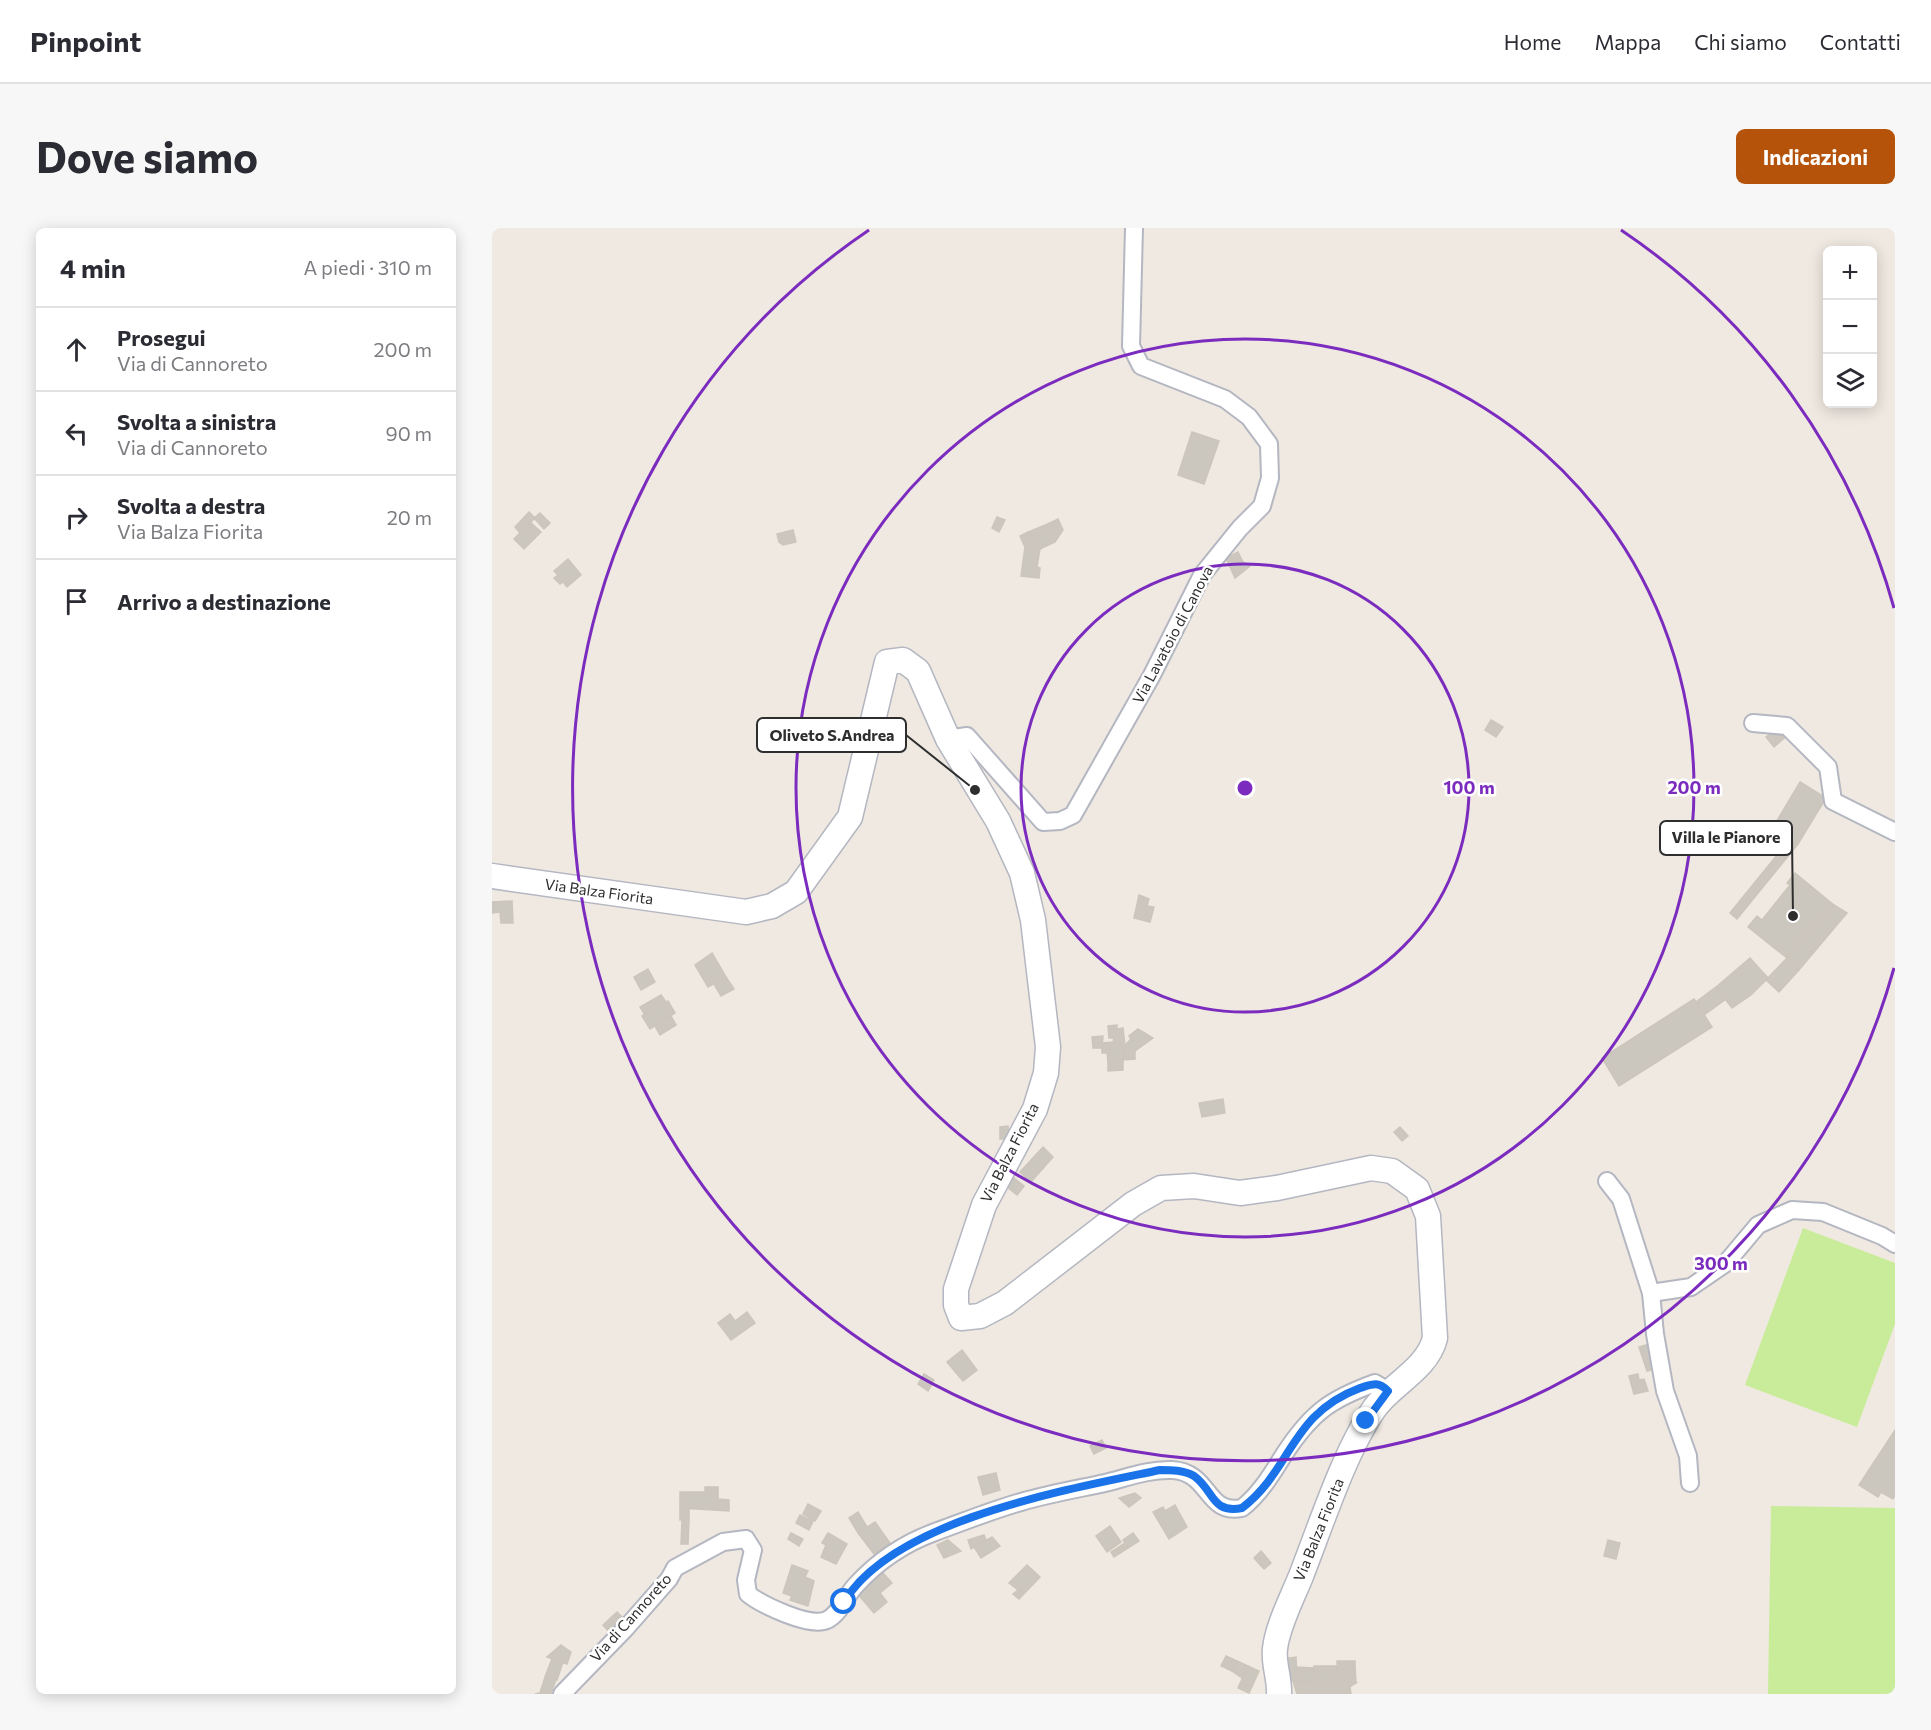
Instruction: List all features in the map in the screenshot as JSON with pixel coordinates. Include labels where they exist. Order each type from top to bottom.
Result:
[{"type":"street","name":"Via Lavatoio di Canova","points":[[948,739],[968,736],[1043,822],[1060,821],[1072,815],[1152,675],[1202,574],[1240,528],[1262,507],[1270,478],[1269,444],[1249,417],[1225,399],[1141,366],[1131,346],[1134,228]]},
{"type":"street","name":"Via Balza Fiorita","points":[[492,876],[746,912],[772,906],[795,892],[850,817],[887,662],[903,660],[918,671],[948,739],[998,820],[1022,873],[1033,920],[1048,1047],[1046,1073],[1035,1109],[984,1205],[956,1290],[956,1305],[962,1318],[980,1316],[1005,1302],[1133,1204],[1161,1188],[1194,1186],[1240,1193],[1277,1188],[1371,1168],[1392,1171],[1417,1189],[1428,1216],[1435,1338],[1433,1346],[1416,1368],[1388,1391],[1366,1421],[1292,1598],[1275,1649],[1275,1691]]},
{"type":"street","points":[[1753,723],[1787,726],[1828,767],[1833,801],[1895,832]]},
{"type":"street","points":[[1607,1181],[1621,1199],[1652,1293],[1655,1334],[1665,1391],[1688,1456],[1690,1483]]},
{"type":"street","points":[[1652,1293],[1691,1287],[1726,1263],[1758,1225],[1792,1210],[1823,1212],[1882,1236],[1895,1244]]},
{"type":"street","name":"Via di Cannoreto","points":[[562,1694],[626,1628],[669,1579],[675,1568],[723,1542],[746,1539],[753,1550],[746,1580],[748,1594],[758,1602],[811,1622],[828,1620],[854,1586],[896,1551],[928,1535],[1020,1502],[1160,1470],[1174,1470],[1196,1477],[1218,1505],[1225,1509],[1242,1508],[1271,1476],[1286,1451],[1320,1410],[1333,1400],[1375,1383],[1388,1391]]},
{"type":"green space","points":[[1803,1228],[1895,1263],[1895,1324],[1857,1427],[1745,1385]]},
{"type":"green space","points":[[1771,1506],[1895,1508],[1895,1694],[1768,1694]]},
{"type":"building","points":[[1192,432],[1219,441],[1204,484],[1178,475]]},
{"type":"building","points":[[529,512],[535,518],[520,533],[515,527]]},
{"type":"building","points":[[540,513],[550,523],[544,529],[534,518]]},
{"type":"building","points":[[997,517],[1005,520],[999,532],[992,528]]},
{"type":"building","points":[[1058,519],[1063,530],[1055,542],[1040,549],[1025,547],[1020,536],[1028,532],[1032,539],[1052,530],[1050,523]]},
{"type":"building","points":[[530,522],[541,532],[535,538],[525,528]]},
{"type":"building","points":[[1050,523],[1052,530],[1032,539],[1028,532]]},
{"type":"building","points":[[525,528],[535,538],[524,549],[514,539]]},
{"type":"building","points":[[793,530],[796,542],[783,545],[779,542],[777,534]]},
{"type":"building","points":[[1025,547],[1040,549],[1037,567],[1040,568],[1039,578],[1021,576]]},
{"type":"building","points":[[1238,552],[1243,562],[1250,566],[1235,578],[1226,558]]},
{"type":"building","points":[[568,559],[581,575],[567,587],[563,582],[560,584],[554,578],[558,575],[554,571]]},
{"type":"building","points":[[1491,720],[1503,727],[1496,737],[1485,730]]},
{"type":"building","points":[[1780,725],[1788,735],[1774,747],[1766,737]]},
{"type":"building","points":[[1800,782],[1826,798],[1798,844],[1772,829]]},
{"type":"building","points":[[1790,839],[1798,844],[1737,919],[1730,913]]},
{"type":"building","points":[[1795,873],[1834,905],[1825,915],[1823,914],[1787,958],[1748,927],[1757,916],[1762,920],[1790,885],[1787,883]]},
{"type":"building","points":[[1139,895],[1149,899],[1147,906],[1154,907],[1150,922],[1134,918]]},
{"type":"building","points":[[512,901],[513,923],[501,923],[500,912],[492,913],[492,902]]},
{"type":"building","points":[[1834,905],[1847,913],[1799,970],[1787,958],[1823,914],[1825,915]]},
{"type":"building","points":[[712,953],[726,977],[708,987],[695,965]]},
{"type":"building","points":[[1750,958],[1768,978],[1751,995],[1732,1008],[1716,987]]},
{"type":"building","points":[[1787,958],[1799,970],[1779,992],[1766,980]]},
{"type":"building","points":[[648,969],[655,982],[641,990],[634,977]]},
{"type":"building","points":[[726,977],[734,989],[721,996],[714,984]]},
{"type":"building","points":[[1716,987],[1726,999],[1704,1015],[1696,1002]]},
{"type":"building","points":[[661,995],[666,1002],[645,1015],[640,1007]]},
{"type":"building","points":[[1694,999],[1712,1027],[1619,1086],[1602,1058]]},
{"type":"building","points":[[668,1001],[675,1013],[650,1029],[642,1016]]},
{"type":"building","points":[[671,1016],[676,1025],[660,1035],[655,1026]]},
{"type":"building","points":[[1117,1025],[1117,1029],[1123,1028],[1126,1055],[1123,1055],[1123,1060],[1108,1062],[1107,1053],[1102,1053],[1102,1043],[1113,1042],[1114,1038],[1109,1038],[1108,1026]]},
{"type":"building","points":[[1138,1029],[1153,1038],[1135,1051],[1135,1059],[1123,1060],[1126,1044],[1131,1039],[1129,1036]]},
{"type":"building","points":[[1103,1036],[1102,1048],[1093,1048],[1092,1037]]},
{"type":"building","points":[[1123,1060],[1123,1070],[1108,1071],[1108,1062]]},
{"type":"building","points":[[1223,1099],[1225,1113],[1202,1117],[1199,1103]]},
{"type":"building","points":[[1008,1126],[1009,1139],[1000,1139],[1000,1127]]},
{"type":"building","points":[[1400,1127],[1408,1136],[1402,1141],[1394,1132]]},
{"type":"building","points":[[1043,1147],[1053,1157],[1031,1182],[1020,1172]]},
{"type":"building","points":[[1014,1178],[1024,1186],[1017,1195],[1007,1187]]},
{"type":"building","points":[[747,1312],[755,1323],[731,1340],[718,1323],[730,1314],[735,1321]]},
{"type":"building","points":[[1650,1344],[1657,1368],[1647,1371],[1639,1347]]},
{"type":"building","points":[[962,1350],[977,1370],[963,1381],[947,1362]]},
{"type":"building","points":[[924,1374],[934,1380],[928,1391],[918,1384]]},
{"type":"building","points":[[1638,1374],[1639,1380],[1644,1379],[1648,1391],[1634,1394],[1629,1376]]},
{"type":"building","points":[[1895,1430],[1895,1495],[1893,1499],[1881,1492],[1878,1497],[1859,1485]]},
{"type":"building","points":[[1102,1440],[1106,1448],[1094,1454],[1090,1446]]},
{"type":"building","points":[[996,1473],[1000,1490],[983,1495],[978,1477]]},
{"type":"building","points":[[705,1487],[718,1487],[718,1499],[729,1500],[729,1511],[680,1508],[680,1492],[705,1492]]},
{"type":"building","points":[[1135,1493],[1141,1498],[1129,1507],[1119,1498]]},
{"type":"building","points":[[808,1504],[821,1511],[815,1521],[803,1514]]},
{"type":"building","points":[[1175,1505],[1187,1527],[1169,1539],[1153,1512],[1163,1507],[1165,1511]]},
{"type":"building","points":[[680,1508],[689,1509],[689,1519],[680,1520]]},
{"type":"building","points":[[858,1512],[867,1527],[858,1533],[849,1518]]},
{"type":"building","points":[[800,1515],[813,1521],[809,1530],[796,1523]]},
{"type":"building","points":[[689,1519],[688,1544],[681,1544],[682,1520]]},
{"type":"building","points":[[875,1522],[890,1543],[874,1554],[858,1533]]},
{"type":"building","points":[[1110,1526],[1121,1542],[1107,1552],[1096,1536]]},
{"type":"building","points":[[791,1533],[803,1539],[799,1546],[788,1539]]},
{"type":"building","points":[[828,1533],[847,1544],[836,1564],[821,1557],[826,1545],[822,1543]]},
{"type":"building","points":[[1133,1533],[1139,1541],[1128,1548],[1123,1540]]},
{"type":"building","points":[[984,1535],[986,1540],[971,1549],[968,1540]]},
{"type":"building","points":[[992,1537],[1000,1546],[981,1558],[974,1547]]},
{"type":"building","points":[[948,1540],[961,1551],[944,1558],[937,1545]]},
{"type":"building","points":[[1608,1540],[1620,1543],[1616,1559],[1604,1556]]},
{"type":"building","points":[[1125,1543],[1128,1548],[1114,1557],[1111,1552]]},
{"type":"building","points":[[1261,1551],[1271,1563],[1264,1569],[1254,1558]]},
{"type":"building","points":[[792,1565],[808,1571],[805,1577],[814,1581],[808,1606],[790,1600],[792,1596],[783,1593]]},
{"type":"building","points":[[1027,1565],[1040,1577],[1019,1599],[1013,1594],[1018,1590],[1009,1583]]},
{"type":"building","points":[[882,1572],[892,1583],[880,1593],[887,1602],[874,1613],[856,1592],[875,1575],[877,1577]]},
{"type":"building","points":[[617,1612],[626,1621],[611,1634],[603,1625]]},
{"type":"building","points":[[561,1645],[571,1652],[567,1664],[547,1657]]},
{"type":"building","points":[[1226,1656],[1237,1661],[1232,1671],[1221,1666]]},
{"type":"building","points":[[1296,1657],[1297,1681],[1289,1680],[1282,1659]]},
{"type":"building","points":[[552,1659],[563,1662],[557,1680],[545,1677]]},
{"type":"building","points":[[1237,1661],[1248,1666],[1242,1678],[1232,1671]]},
{"type":"building","points":[[1337,1661],[1355,1661],[1355,1667],[1351,1667],[1352,1679],[1338,1680]]},
{"type":"building","points":[[1248,1666],[1259,1671],[1249,1693],[1238,1688]]},
{"type":"building","points":[[1314,1666],[1337,1666],[1338,1680],[1314,1681]]},
{"type":"building","points":[[1296,1667],[1314,1668],[1314,1681],[1297,1681]]},
{"type":"building","points":[[1351,1667],[1355,1667],[1356,1683],[1337,1684],[1338,1680],[1352,1679]]},
{"type":"building","points":[[545,1677],[556,1679],[551,1694],[535,1694],[540,1693]]},
{"type":"building","points":[[1338,1680],[1337,1684],[1356,1683],[1350,1687],[1351,1694],[1297,1694],[1293,1681]]},
{"type":"place","name":"Oliveto S.Andrea","points":[[975,790]]},
{"type":"place","name":"Villa le Pianore","points":[[1793,916]]},
{"type":"route","points":[[844,1602],[854,1586],[896,1551],[928,1535],[1020,1502],[1160,1470],[1174,1470],[1196,1477],[1218,1505],[1225,1509],[1242,1508],[1250,1502],[1271,1476],[1286,1451],[1320,1410],[1333,1400],[1350,1392],[1375,1383],[1381,1384],[1388,1391],[1366,1421]]}]
